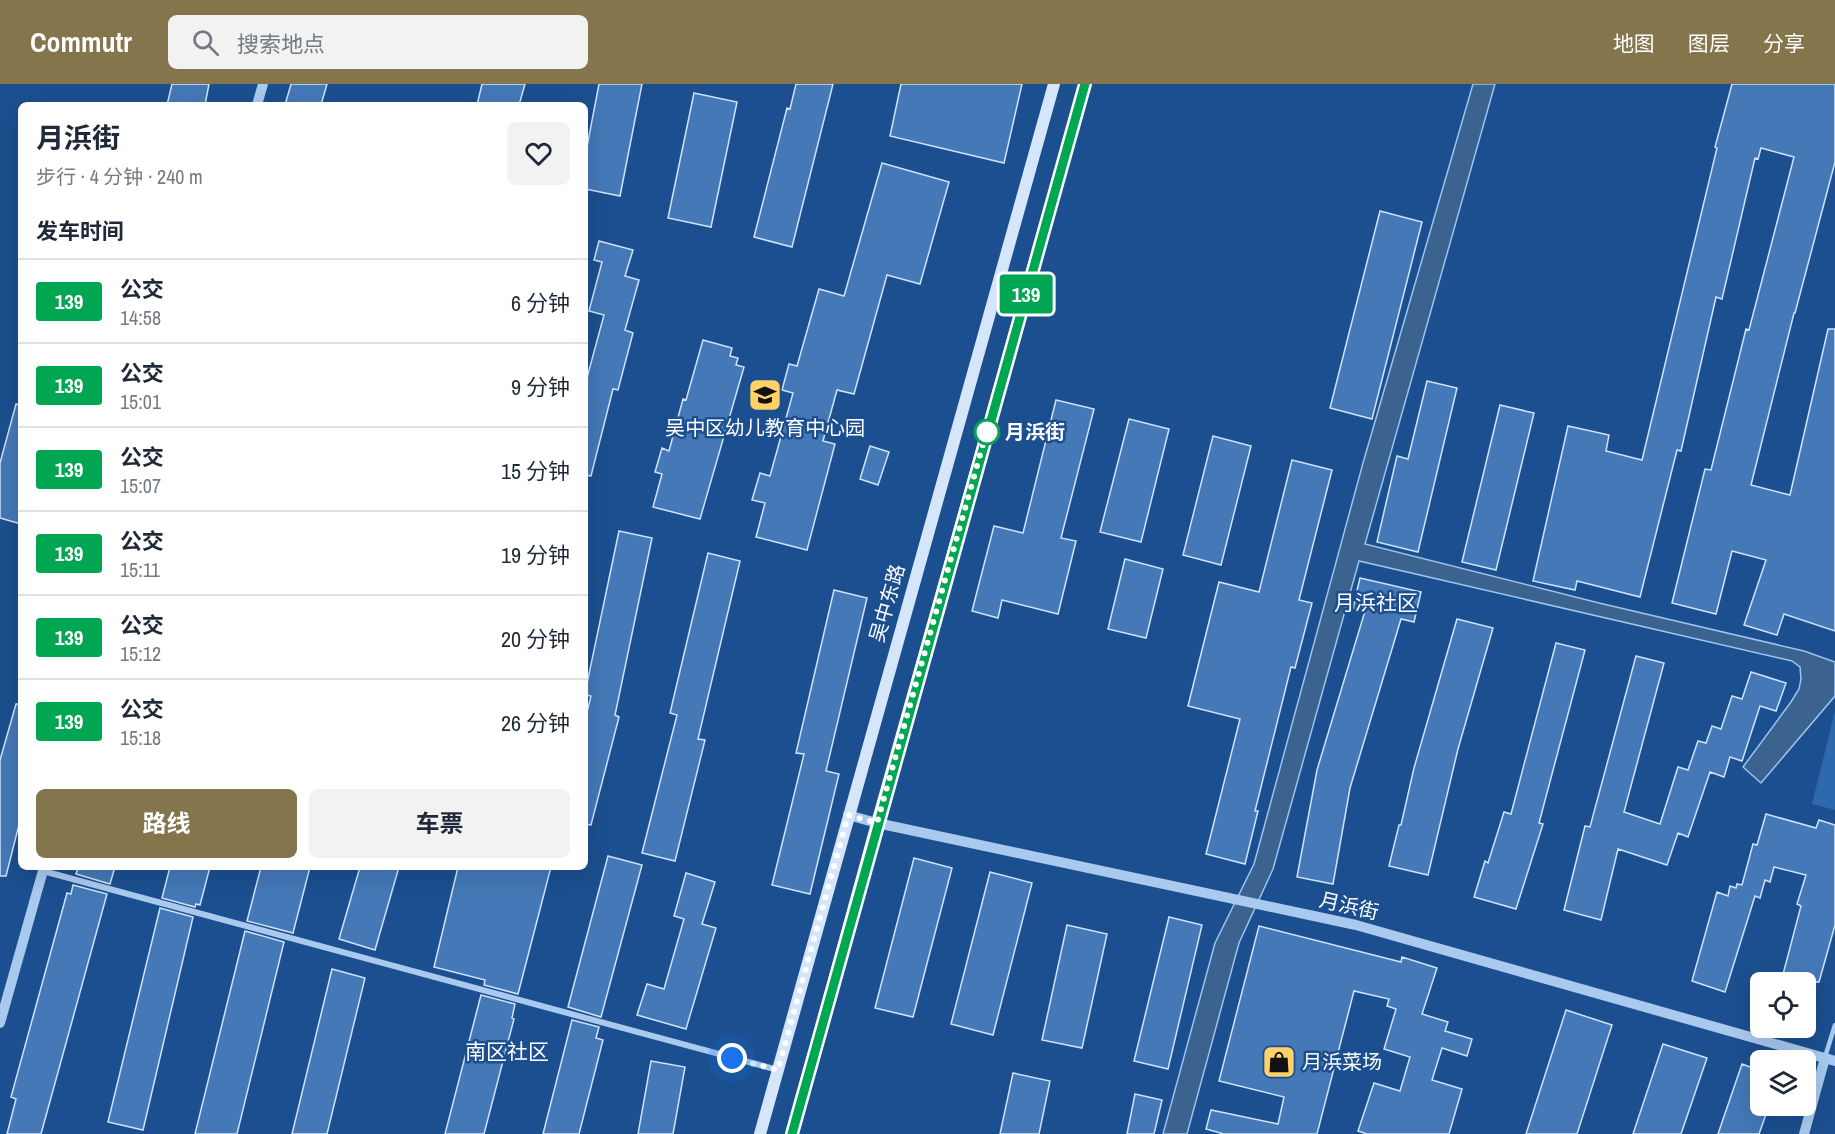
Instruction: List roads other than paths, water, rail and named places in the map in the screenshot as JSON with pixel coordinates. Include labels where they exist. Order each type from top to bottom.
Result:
[{"type":"main road","name":"吴中东路","points":[[760,1134],[1054,84]]},
{"type":"main road","points":[[792,1134],[1085,84]]},
{"type":"street","points":[[258,102],[263,84]]},
{"type":"street","name":"月浜街","points":[[848,815],[1356,925],[1830,1059]]},
{"type":"street","points":[[0,1023],[43,870]]},
{"type":"street","points":[[47,870],[778,1070]]},
{"type":"street","points":[[1804,1134],[1830,1059]]},
{"type":"lane","points":[[1830,1059],[1835,1025]]},
{"type":"place","name":"吴中区幼儿教育中心园","points":[[765,395]]},
{"type":"place","name":"月浜街","points":[[987,432]]},
{"type":"place","name":"月浜菜场","points":[[1279,1062]]},
{"type":"district","name":"月浜社区","points":[[1376,603]]},
{"type":"district","name":"南区社区","points":[[507,1052]]}]
